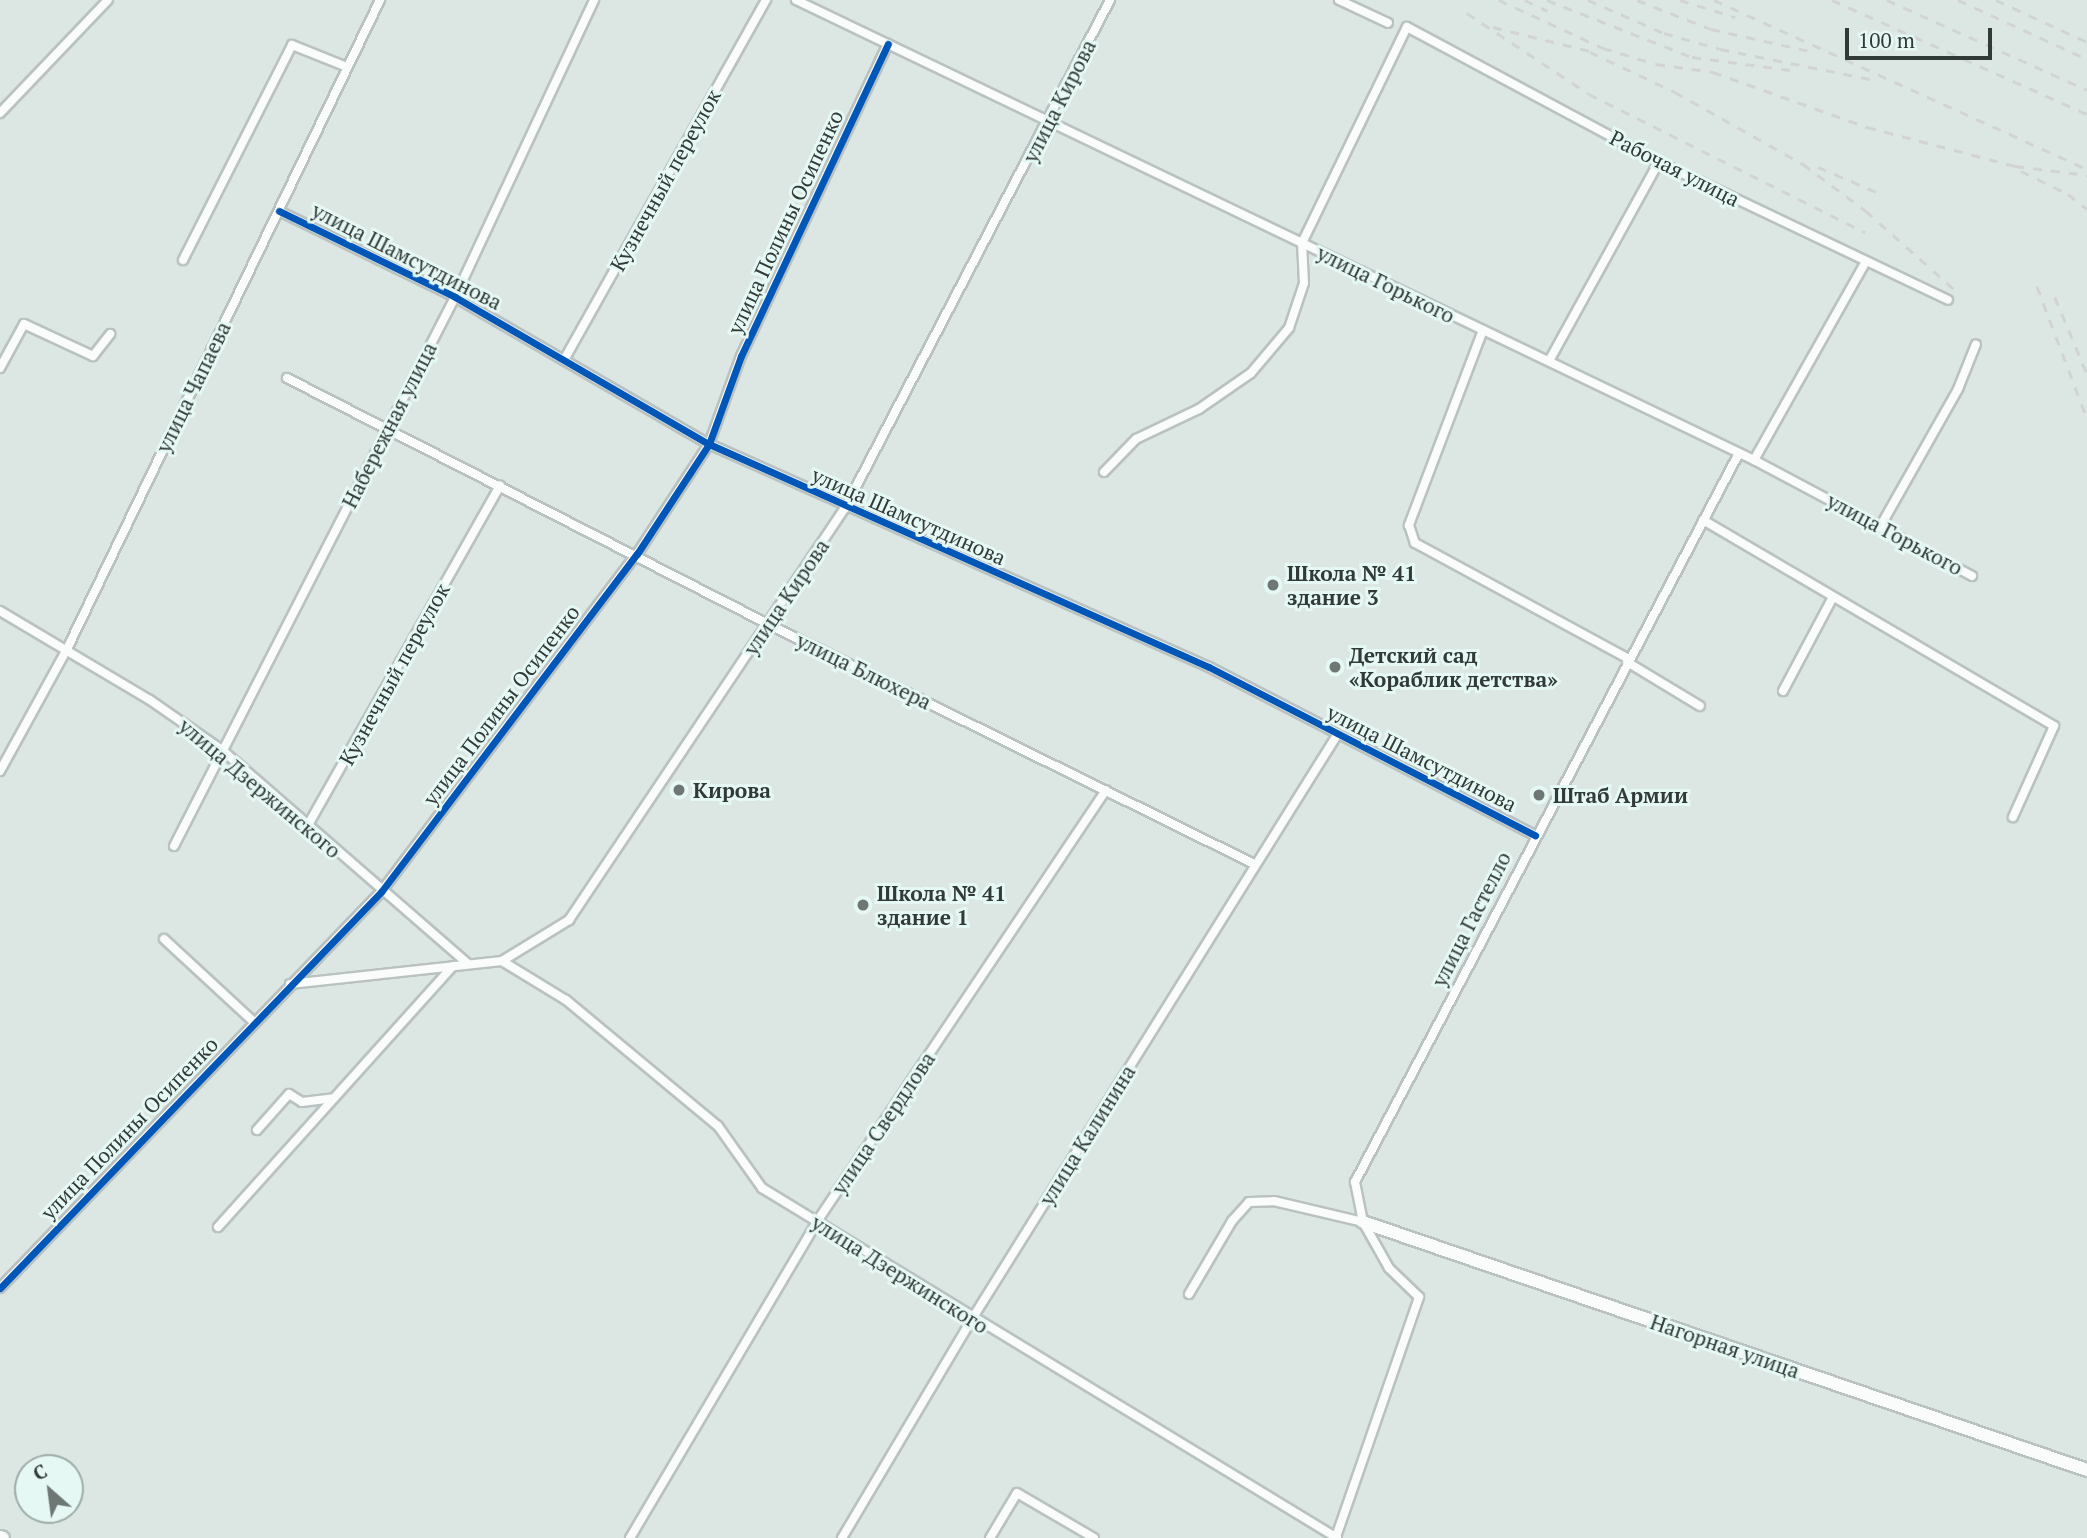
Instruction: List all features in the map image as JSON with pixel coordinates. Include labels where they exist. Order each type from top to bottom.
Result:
[{"type":"street","points":[[0,113],[108,0]]},
{"type":"street","name":"улица Чапаева","points":[[0,771],[67,649],[380,0]]},
{"type":"street","name":"Набережная улица","points":[[174,846],[455,297],[594,0]]},
{"type":"street","name":"Кузнечный переулок","points":[[564,360],[766,0]]},
{"type":"street","name":"улица Горького","points":[[796,0],[1754,460],[1972,576]]},
{"type":"street","name":"улица Кирова","points":[[290,984],[502,961],[569,920],[845,508],[1049,122],[1110,0]]},
{"type":"street","points":[[1339,0],[1388,23]]},
{"type":"street","name":"Рабочая улица","points":[[1302,243],[1407,27],[1659,162],[1948,300]]},
{"type":"street","name":"улица Полины Осипенко","points":[[0,1288],[381,892],[637,554],[709,444],[741,356],[888,44]]},
{"type":"street","points":[[183,260],[292,45],[347,66]]},
{"type":"street","points":[[1549,362],[1659,162]]},
{"type":"street","name":"улица Шамсутдинова","points":[[279,211],[455,297],[709,444],[845,508],[1209,667],[1535,835]]},
{"type":"street","points":[[1104,471],[1136,439],[1199,409],[1251,373],[1289,328],[1304,283],[1302,243]]},
{"type":"street","points":[[1754,460],[1866,261]]},
{"type":"street","points":[[0,368],[24,324],[93,356],[110,334]]},
{"type":"street","points":[[1483,330],[1409,525],[1415,543],[1628,660],[1700,706]]},
{"type":"street","points":[[1880,527],[1958,389],[1976,344]]},
{"type":"street","name":"улица Блюхера","points":[[287,378],[637,554],[768,624],[1256,865]]},
{"type":"street","name":"улица Гастелло","points":[[1336,1538],[1419,1297],[1389,1268],[1363,1222],[1355,1182],[1535,835],[1739,453]]},
{"type":"street","name":"Кузнечный переулок","points":[[308,825],[500,485]]},
{"type":"street","points":[[1703,520],[2054,726],[2013,817]]},
{"type":"street","points":[[1783,691],[1833,597]]},
{"type":"street","name":"улица Дзержинского","points":[[0,611],[67,649],[222,750],[381,892],[468,964]]},
{"type":"street","name":"улица Калинина","points":[[842,1538],[972,1319],[1337,735]]},
{"type":"street","name":"улица Свердлова","points":[[630,1538],[816,1223],[1106,790]]},
{"type":"street","points":[[164,939],[254,1022]]},
{"type":"street","name":"улица Дзержинского","points":[[502,961],[566,1000],[718,1126],[762,1188],[972,1319],[1336,1538]]},
{"type":"street","points":[[218,1227],[453,966]]},
{"type":"street","points":[[257,1130],[289,1094],[302,1102],[334,1098]]},
{"type":"street","points":[[1189,1294],[1232,1221],[1249,1202],[1274,1201],[1363,1222]]},
{"type":"street","name":"Нагорная улица","points":[[1363,1222],[2087,1470]]},
{"type":"street","points":[[990,1538],[1017,1493],[1094,1538]]},
{"type":"railway","points":[[1499,0],[1603,48],[1656,64],[1713,72],[1867,127],[2015,166],[2087,175]]},
{"type":"railway","points":[[1525,0],[1548,11]]},
{"type":"railway","points":[[1547,0],[1692,57],[1798,71]]},
{"type":"railway","points":[[1588,0],[1664,33],[1720,49],[1875,80]]},
{"type":"railway","points":[[1637,0],[1711,29],[1814,52]]},
{"type":"railway","points":[[1680,0],[1735,17]]},
{"type":"railway","points":[[1714,0],[2087,169]]},
{"type":"railway","points":[[1832,0],[2087,114]]},
{"type":"railway","points":[[1887,0],[2087,90]]},
{"type":"railway","points":[[1958,0],[2087,59]]},
{"type":"railway","points":[[1996,0],[2087,42]]},
{"type":"railway","points":[[1467,13],[1589,94],[1865,232]]},
{"type":"railway","points":[[1493,27],[1598,53]]},
{"type":"railway","points":[[1590,52],[1675,92],[1803,164],[1866,211],[1956,291]]},
{"type":"railway","points":[[1818,167],[1879,193]]},
{"type":"railway","points":[[2021,171],[2068,194],[2087,209]]},
{"type":"railway","points":[[2037,286],[2087,418]]},
{"type":"railway","points":[[2055,297],[2087,374]]},
{"type":"cycle path","points":[[0,1288],[381,892],[637,554],[709,444],[741,356],[888,44]]},
{"type":"cycle path","points":[[279,211],[455,297],[709,444],[1209,667],[1535,835]]},
{"type":"place","name":"Школа № 41 здание 3","points":[[1273,585]]},
{"type":"place","name":"Детский сад «Кораблик детства»","points":[[1335,667]]},
{"type":"place","name":"Кирова","points":[[679,790]]},
{"type":"place","name":"Штаб Армии","points":[[1539,795]]},
{"type":"place","name":"Школа № 41 здание 1","points":[[863,905]]}]
